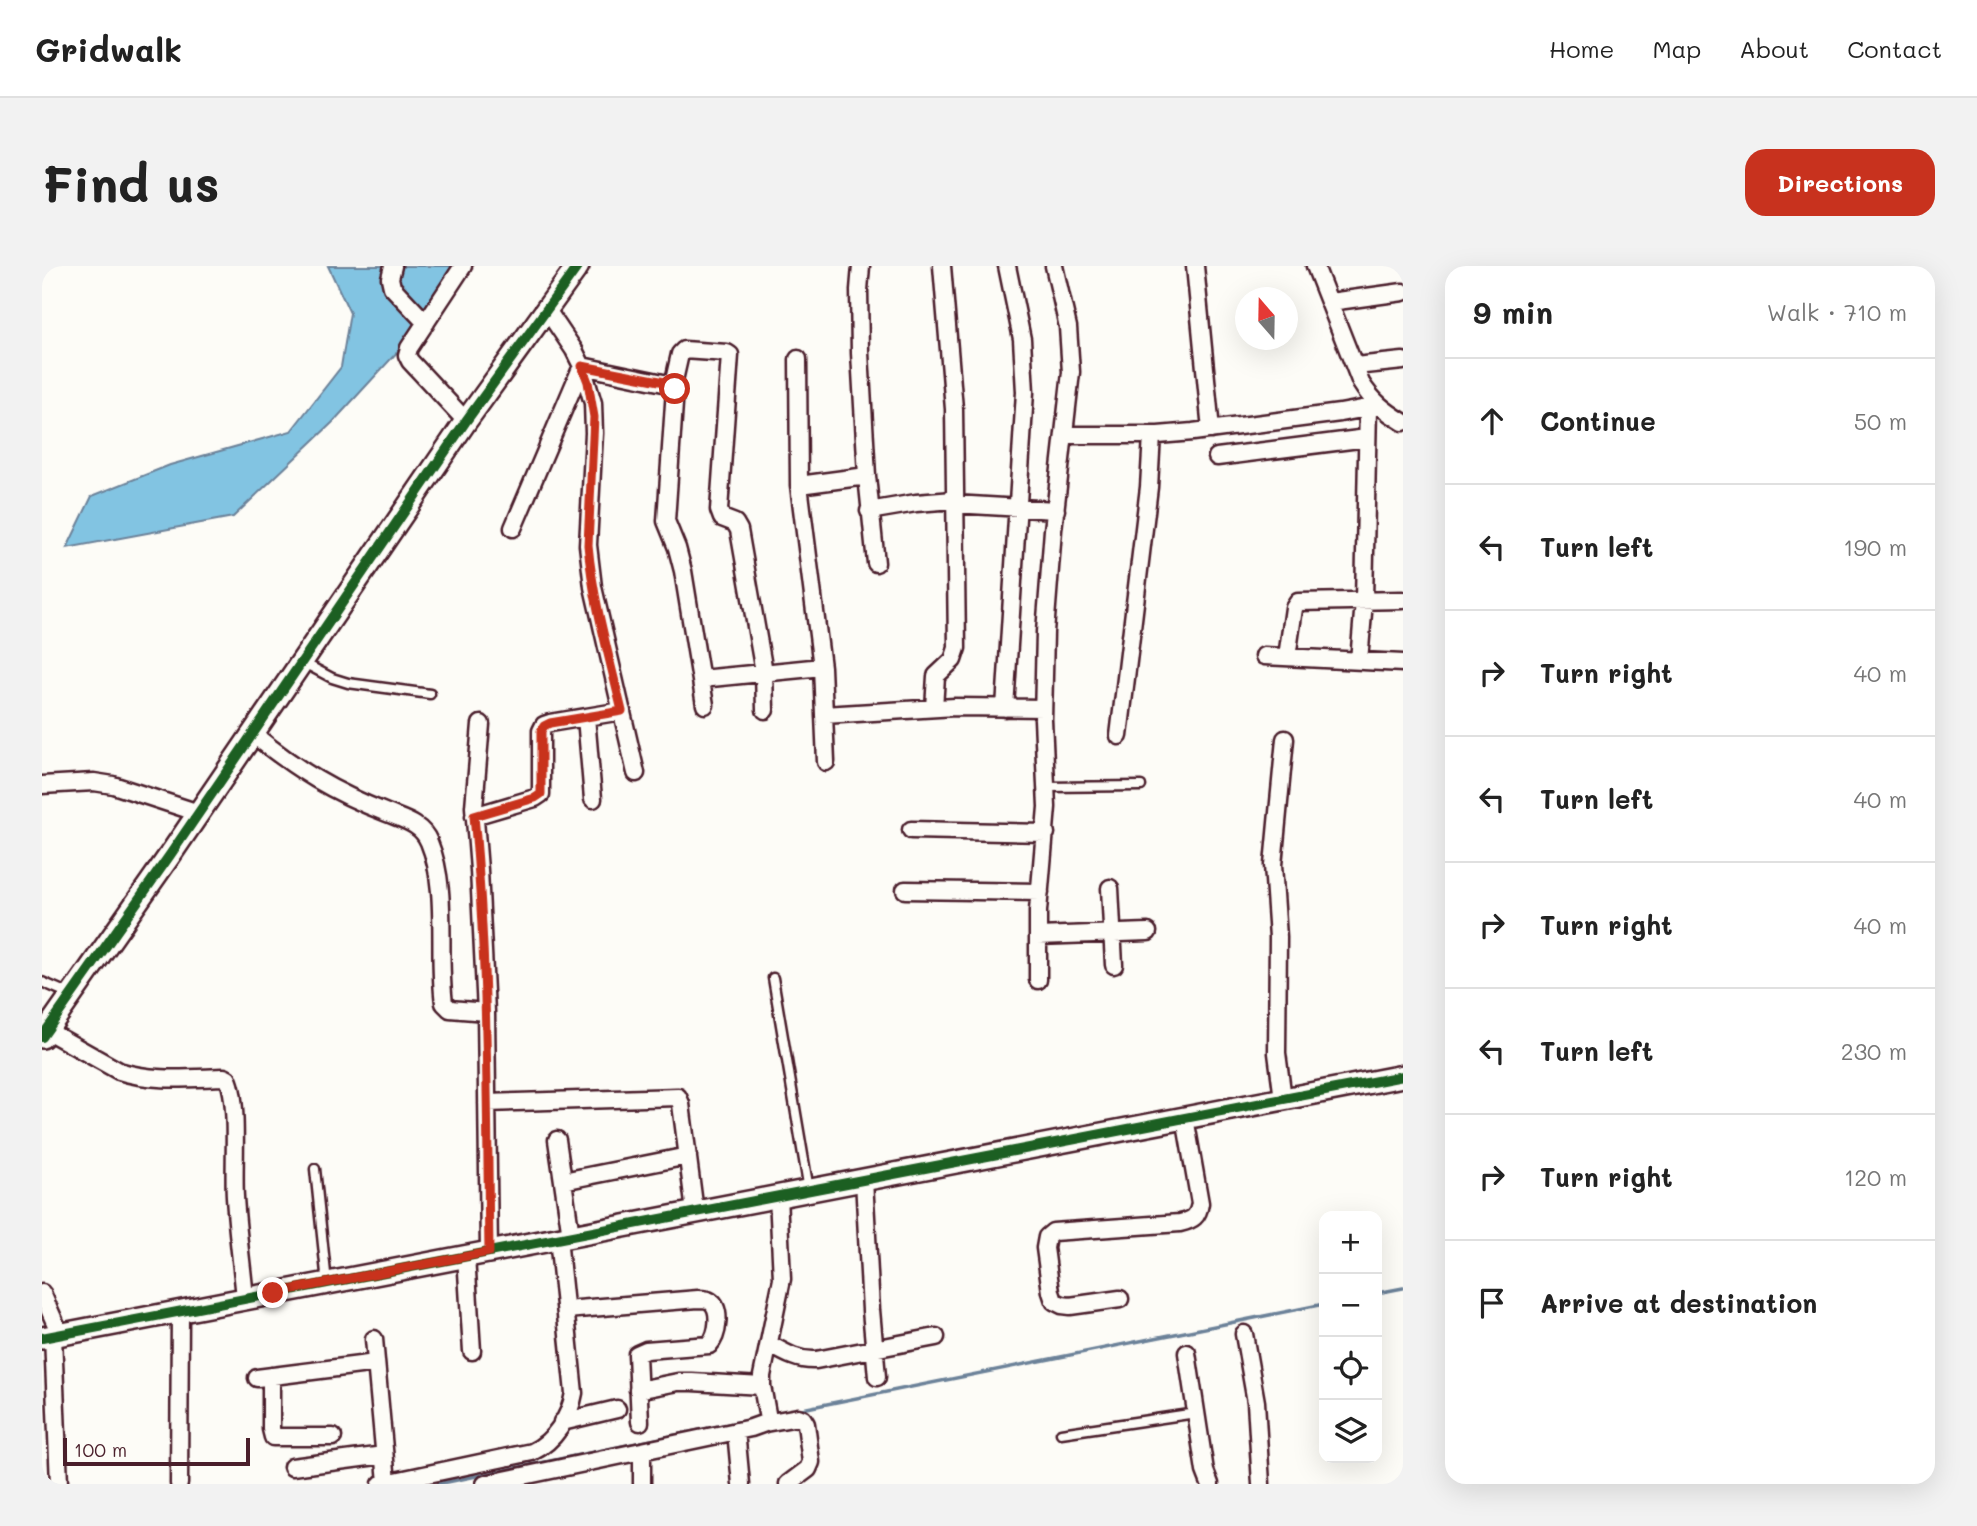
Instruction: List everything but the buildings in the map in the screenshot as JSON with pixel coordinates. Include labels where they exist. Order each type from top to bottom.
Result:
[{"type":"street","points":[[393,266],[390,278],[392,286],[426,323]]},
{"type":"street","points":[[463,266],[409,348],[408,358],[466,421]]},
{"type":"street","points":[[246,1298],[235,1196],[233,1111],[228,1079],[151,1078],[131,1075],[44,1034],[199,813],[466,421],[578,266]]},
{"type":"street","points":[[861,266],[860,353],[869,511],[876,563]]},
{"type":"street","points":[[934,708],[936,677],[955,656],[957,648],[954,397],[942,266]]},
{"type":"street","points":[[1005,708],[1025,392],[1022,339],[1007,266]]},
{"type":"street","points":[[1038,979],[1040,892],[1046,833],[1043,709],[1045,632],[1071,372],[1068,327],[1054,266]]},
{"type":"street","points":[[1195,266],[1211,430]]},
{"type":"street","points":[[1316,266],[1361,383],[1373,406],[1403,422]]},
{"type":"street","points":[[1330,302],[1403,292]]},
{"type":"street","points":[[547,310],[574,350],[588,382],[594,417],[589,563],[636,773]]},
{"type":"street","points":[[705,705],[683,571],[666,521],[675,389],[673,385],[681,351],[690,349],[730,355],[719,513],[722,518],[735,523],[739,530],[764,672],[765,710]]},
{"type":"street","points":[[798,359],[799,485],[822,667],[826,762]]},
{"type":"street","points":[[1355,366],[1403,360]]},
{"type":"street","points":[[582,366],[673,385]]},
{"type":"street","points":[[513,527],[582,366]]},
{"type":"street","points":[[1064,435],[1152,435],[1211,430],[1373,406]]},
{"type":"street","points":[[1359,661],[1364,601],[1367,438],[1373,406]]},
{"type":"street","points":[[1119,736],[1149,488],[1152,435]]},
{"type":"street","points":[[1217,457],[1367,438]]},
{"type":"street","points":[[799,485],[867,476]]},
{"type":"street","points":[[869,511],[916,503],[954,502],[1056,510]]},
{"type":"street","points":[[1287,657],[1296,603],[1403,600]]},
{"type":"street","points":[[1264,656],[1403,663]]},
{"type":"street","points":[[701,679],[822,667]]},
{"type":"street","points":[[824,715],[934,708],[1043,709]]},
{"type":"street","points":[[474,816],[540,796],[542,728],[550,723],[622,711]]},
{"type":"street","points":[[586,717],[593,799]]},
{"type":"street","points":[[481,724],[474,816],[486,1012],[489,1252]]},
{"type":"street","points":[[253,734],[286,761],[318,781],[353,800],[423,830],[431,845],[440,890],[444,1003],[450,1009],[486,1012]]},
{"type":"street","points":[[1283,1099],[1277,1053],[1278,937],[1273,865],[1285,739]]},
{"type":"street","points":[[42,785],[93,782],[113,785],[199,813]]},
{"type":"street","points":[[911,830],[1046,833]]},
{"type":"street","points":[[1110,888],[1114,965]]},
{"type":"street","points":[[905,890],[1040,892]]},
{"type":"street","points":[[1038,936],[1147,933]]},
{"type":"street","points":[[52,1336],[1403,1076]]},
{"type":"street","points":[[487,1103],[676,1097],[680,1102],[695,1212]]},
{"type":"street","points":[[1120,1300],[1070,1306],[1054,1300],[1045,1248],[1047,1237],[1053,1232],[1193,1220],[1200,1203],[1185,1118]]},
{"type":"street","points":[[374,1339],[384,1483],[532,1452],[547,1443],[570,1410],[574,1393],[566,1310],[563,1181],[557,1140]]},
{"type":"street","points":[[563,1181],[688,1156]]},
{"type":"street","points":[[864,1180],[877,1377]]},
{"type":"street","points":[[766,1417],[762,1376],[782,1270],[778,1196]]},
{"type":"street","points":[[466,1256],[472,1351]]},
{"type":"street","points":[[42,1293],[52,1336],[59,1484]]},
{"type":"street","points":[[566,1310],[698,1299],[708,1300],[713,1304],[717,1328],[713,1342],[705,1346],[641,1350],[636,1358],[640,1422]]},
{"type":"street","points":[[179,1484],[180,1311]]},
{"type":"street","points":[[1244,1334],[1256,1402],[1261,1484]]},
{"type":"street","points":[[769,1344],[804,1361],[936,1337]]},
{"type":"street","points":[[1187,1353],[1205,1471],[1210,1484]]},
{"type":"street","points":[[334,1437],[273,1437],[264,1377],[376,1363]]},
{"type":"street","points":[[638,1390],[678,1382],[762,1386]]},
{"type":"street","points":[[562,1422],[617,1409]]},
{"type":"street","points":[[485,1484],[552,1477],[642,1451],[736,1431],[766,1417],[798,1417],[806,1424],[811,1462],[808,1469],[788,1484]]},
{"type":"street","points":[[736,1431],[741,1484]]},
{"type":"street","points":[[642,1451],[642,1484]]},
{"type":"street","points":[[292,1467],[384,1455]]},
{"type":"lane","points":[[302,663],[348,683],[430,694]]},
{"type":"lane","points":[[1046,787],[1141,786]]},
{"type":"lane","points":[[773,978],[809,1190]]},
{"type":"lane","points":[[42,982],[72,995]]},
{"type":"lane","points":[[315,1169],[327,1283]]},
{"type":"lane","points":[[1061,1433],[1196,1413]]},
{"type":"water","points":[[328,266],[461,266],[436,310],[332,423],[233,517],[67,548],[92,496],[170,465],[291,431],[341,367],[350,313]]},
{"type":"waterway","points":[[1382,1292],[1403,1288]]},
{"type":"waterway","points":[[797,1410],[1319,1305]]},
{"type":"waterway","points":[[438,1484],[758,1418]]},
{"type":"cycle path","points":[[42,1037],[170,855],[466,421],[578,266]]},
{"type":"cycle path","points":[[42,1338],[1403,1076]]},
{"type":"route","points":[[273,1293],[489,1252],[486,1012],[474,816],[541,794],[541,731],[544,726],[622,711],[589,563],[594,417],[593,403],[582,366],[670,383],[675,389]]}]
